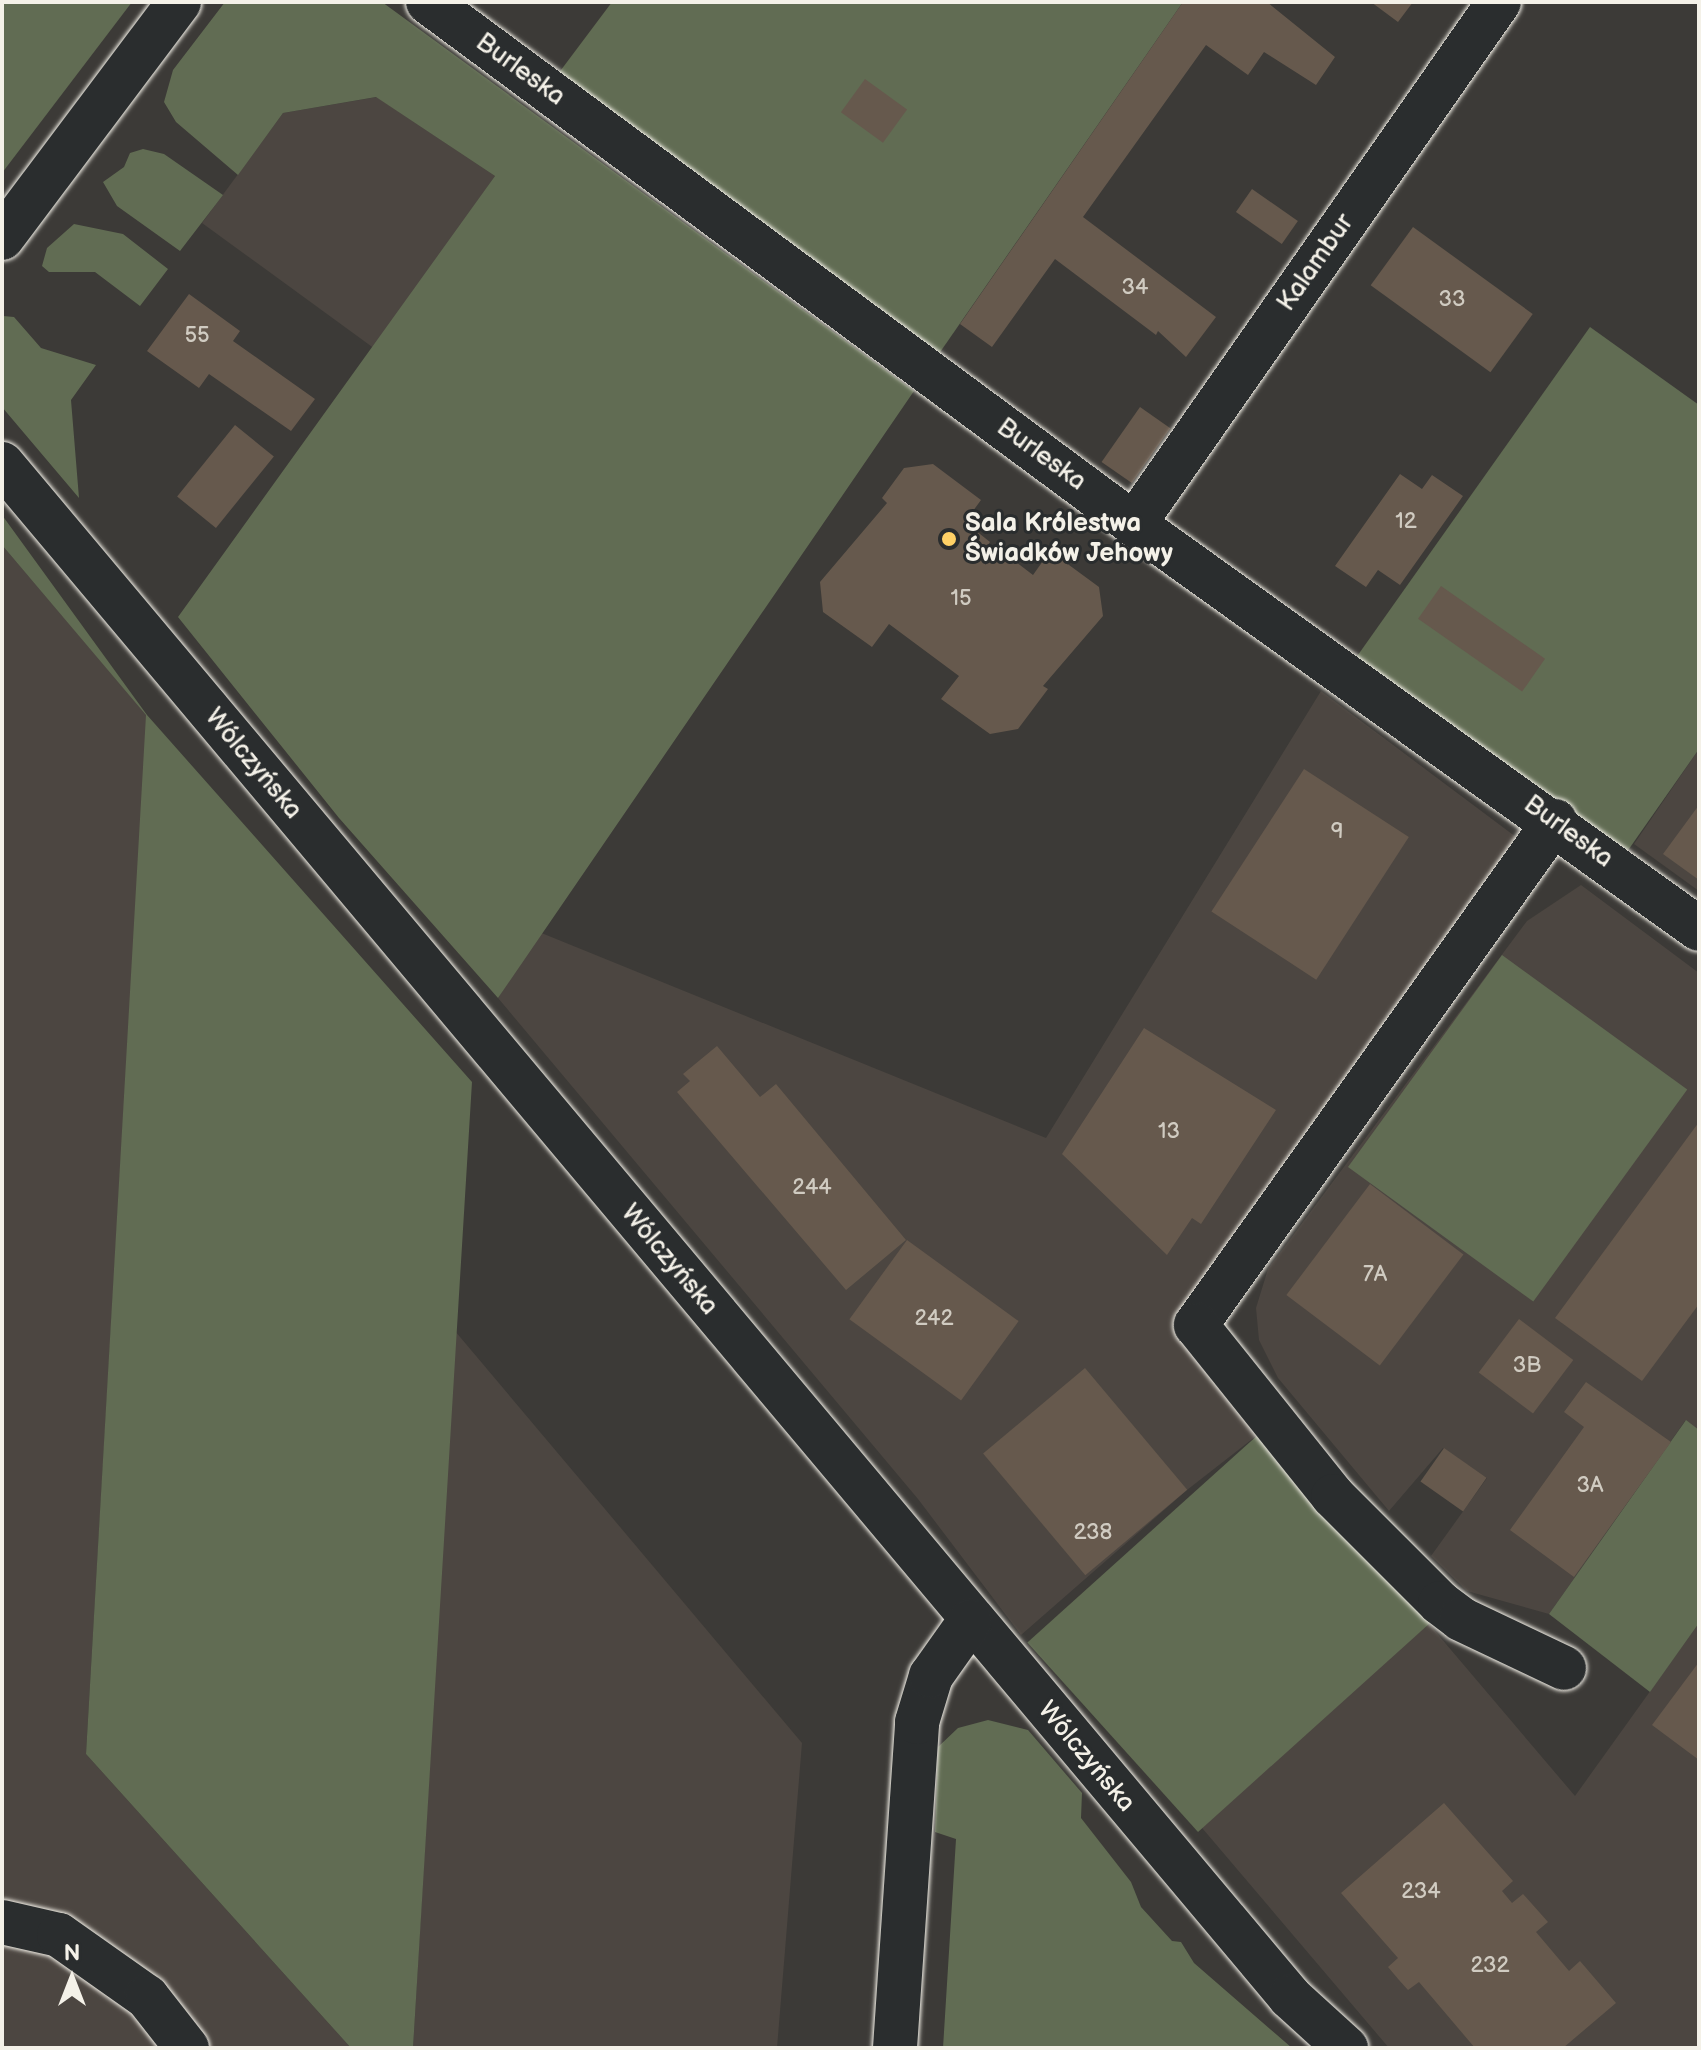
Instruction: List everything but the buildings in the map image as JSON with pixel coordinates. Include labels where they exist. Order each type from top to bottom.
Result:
[{"type":"street","points":[[2,238],[179,2]]},
{"type":"street","name":"Burleska","points":[[428,2],[1134,524],[1555,821],[1699,929]]},
{"type":"street","name":"Kalambur","points":[[1134,524],[1499,2]]},
{"type":"street","name":"Wólczyńska","points":[[2,464],[970,1621],[1290,1997],[1346,2048]]},
{"type":"street","points":[[1555,821],[1196,1325],[1333,1496],[1359,1517],[1440,1603],[1461,1619],[1564,1668]]},
{"type":"street","points":[[895,2048],[917,1722],[931,1676],[970,1621]]},
{"type":"street","points":[[2,1922],[59,1935],[147,1997],[187,2048]]},
{"type":"shaded area","points":[[377,97],[495,176],[375,349],[202,223],[283,113]]},
{"type":"shaded area","points":[[2,545],[147,715],[86,1754],[351,2048],[2,2048]]},
{"type":"shaded area","points":[[1321,691],[1528,846],[1174,1322],[1260,1433],[1187,1490],[1021,1635],[918,1499],[498,998],[539,932],[1046,1138]]},
{"type":"shaded area","points":[[1699,749],[1699,891],[1634,844]]},
{"type":"shaded area","points":[[1581,885],[1699,973],[1699,1430],[1685,1421],[1549,1614],[1467,1591],[1431,1556],[1487,1478],[1443,1448],[1389,1511],[1278,1378],[1259,1340],[1256,1308],[1268,1269],[1527,921]]},
{"type":"shaded area","points":[[455,1331],[802,1743],[777,2048],[413,2048]]},
{"type":"shaded area","points":[[1699,1623],[1699,2048],[1389,2048],[1197,1822],[1429,1624],[1575,1796]]},
{"type":"green space","points":[[2,2],[132,2],[2,173]]},
{"type":"green space","points":[[225,2],[382,2],[914,391],[498,998],[339,818],[178,617],[495,176],[376,97],[283,113],[238,175],[176,122],[164,102],[173,70]]},
{"type":"green space","points":[[612,2],[1183,2],[936,358],[555,78]]},
{"type":"green space","points":[[143,149],[164,154],[223,195],[180,251],[117,206],[103,182],[124,167],[130,153]]},
{"type":"green space","points":[[74,224],[123,234],[168,269],[140,306],[95,272],[49,272],[42,266],[47,248]]},
{"type":"green space","points":[[3,316],[14,317],[41,348],[96,365],[71,400],[79,498],[2,407]]},
{"type":"green space","points":[[1590,327],[1699,405],[1699,749],[1624,856],[1353,662]]},
{"type":"green space","points":[[2,515],[147,715],[472,1082],[413,2048],[351,2048],[86,1754],[146,715],[2,545]]},
{"type":"green space","points":[[1502,955],[1687,1090],[1533,1302],[1348,1167]]},
{"type":"green space","points":[[1686,1420],[1699,1430],[1699,1623],[1650,1692],[1549,1614]]},
{"type":"green space","points":[[1260,1433],[1431,1623],[1198,1832],[1027,1642]]},
{"type":"green space","points":[[988,1720],[1028,1730],[1082,1793],[1081,1818],[1131,1882],[1141,1907],[1172,1941],[1181,1942],[1194,1963],[1292,2048],[943,2048],[956,1839],[935,1832],[938,1747],[958,1728]]},
{"type":"place","name":"Sala Królestwa Świadków Jehowy","points":[[949,539]]}]
